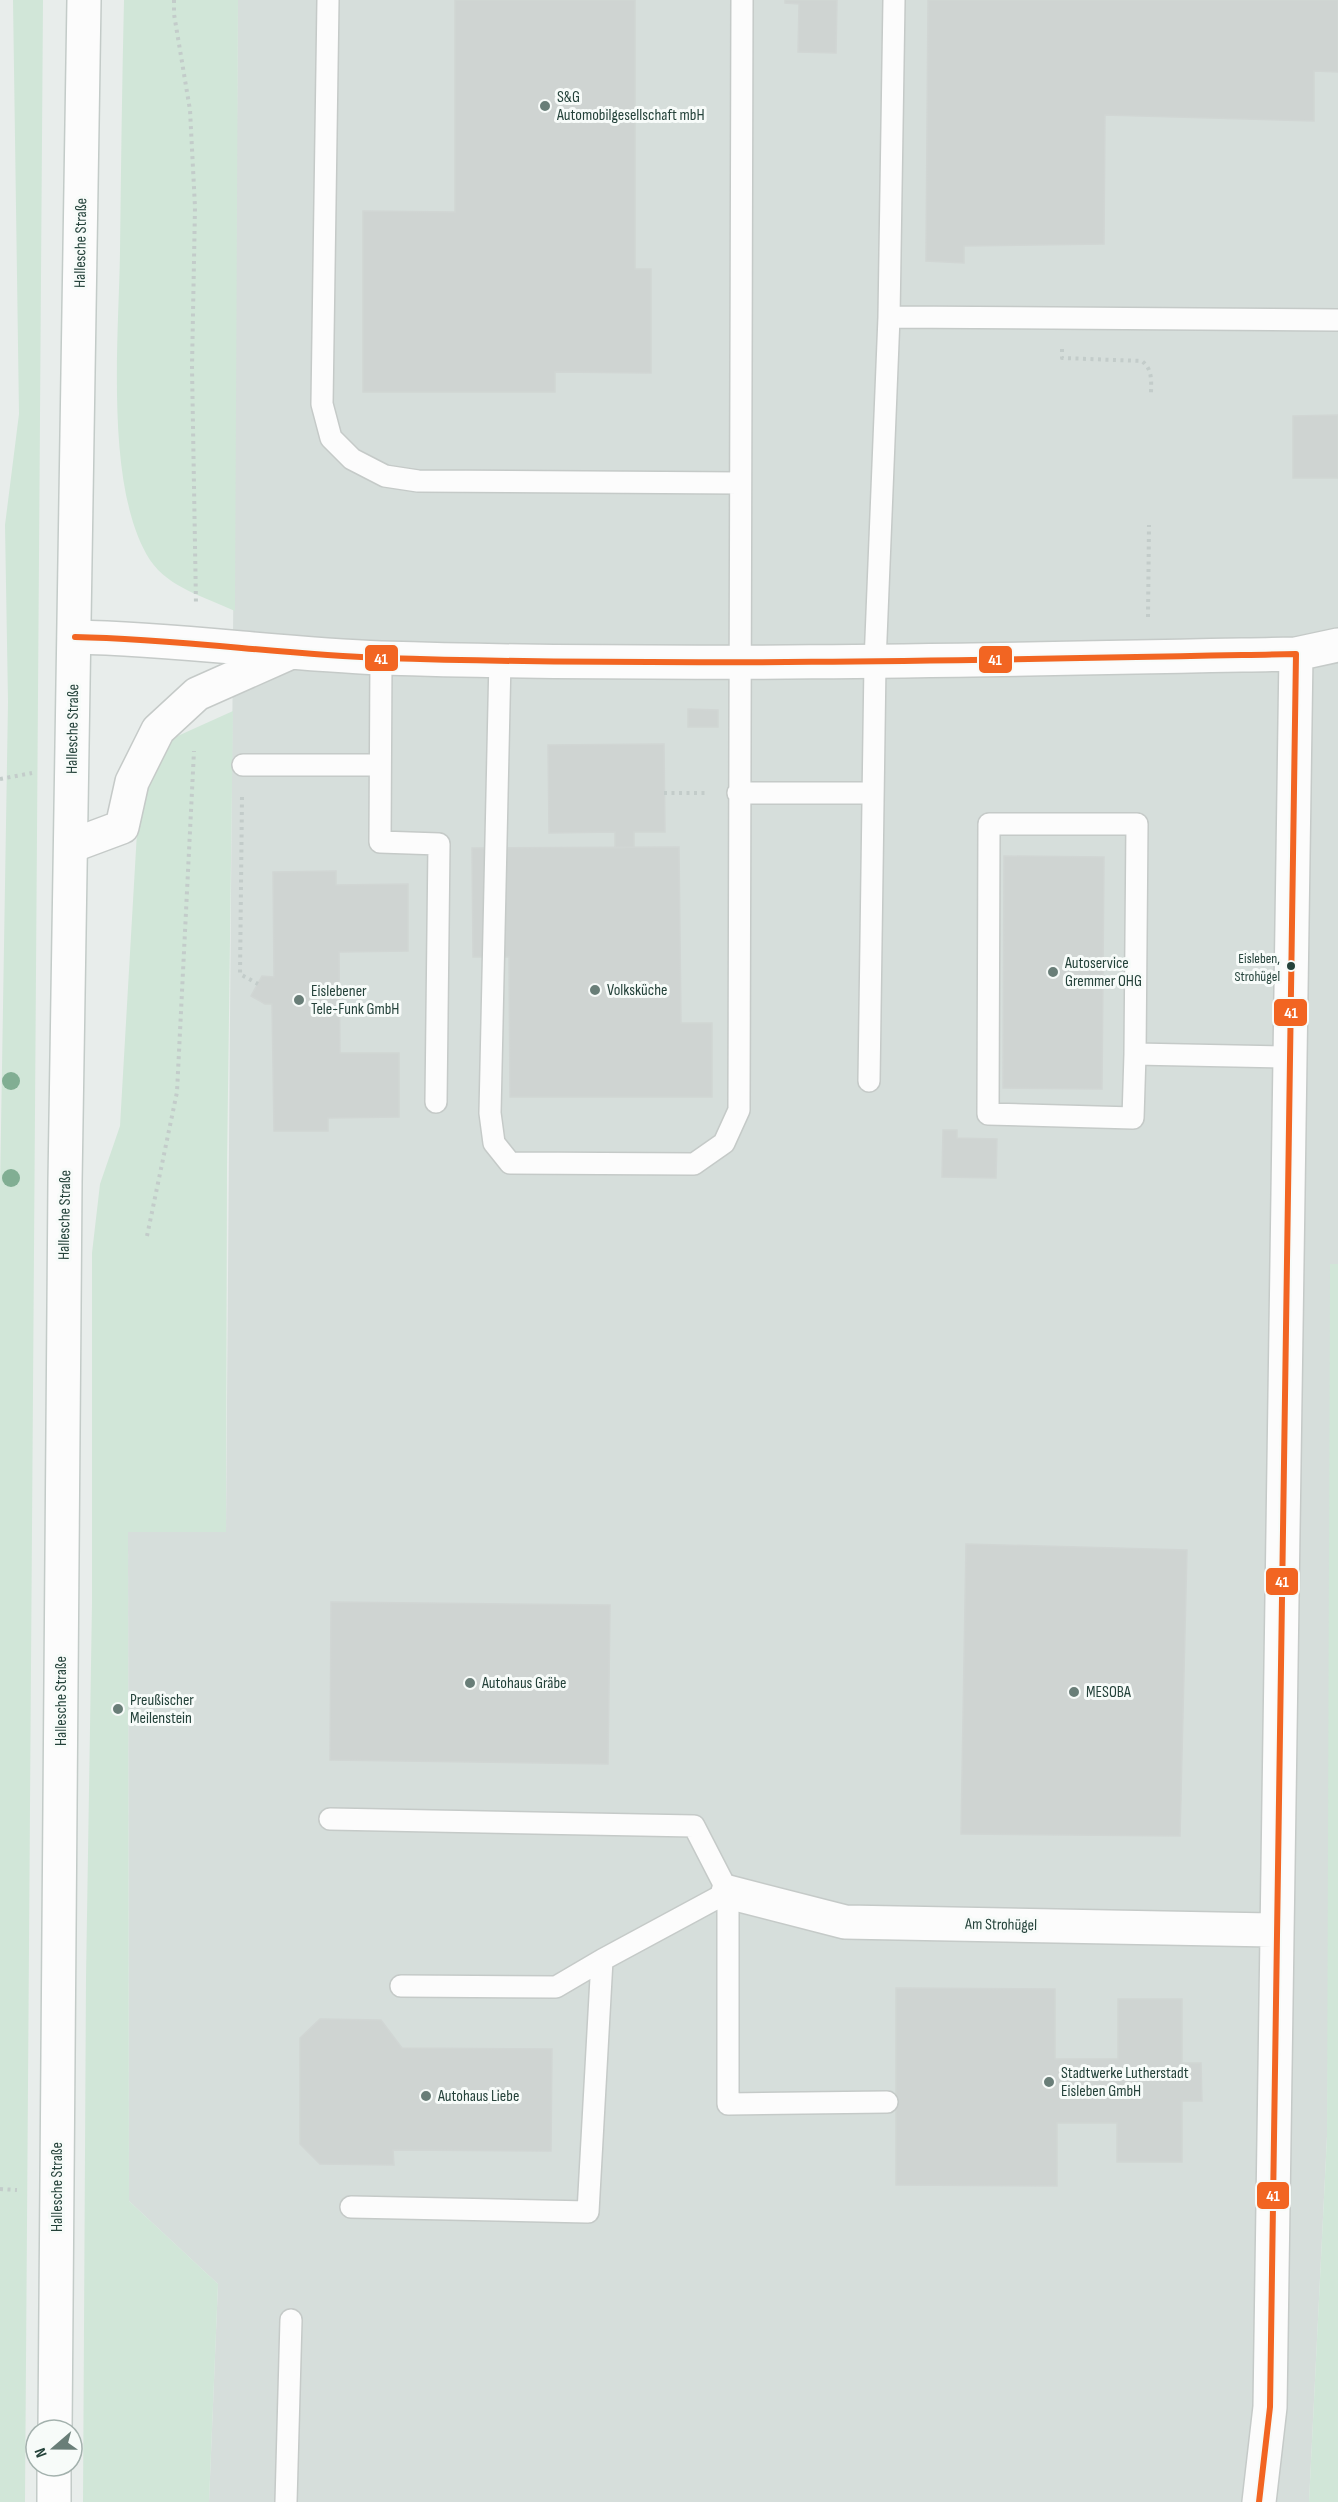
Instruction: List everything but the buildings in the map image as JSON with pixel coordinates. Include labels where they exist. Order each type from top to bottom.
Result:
[{"type":"street","name":"Hallesche Straße","points":[[55,2418],[65,1194],[84,0]]},
{"type":"street","points":[[75,637],[135,638],[289,653],[381,658],[875,663],[1296,654],[1338,645]]},
{"type":"street","points":[[71,846],[122,827],[132,783],[158,730],[197,694],[289,653]]},
{"type":"street","points":[[1259,2502],[1270,2407],[1296,654]]},
{"type":"street","name":"Am Strohügel","points":[[728,1892],[845,1922],[1278,1930]]},
{"type":"street","points":[[54,2478],[54,2502]]},
{"type":"lane","points":[[328,0],[322,404],[331,438],[352,459],[385,476],[418,482],[740,483]]},
{"type":"lane","points":[[500,659],[490,1113],[494,1143],[510,1163],[694,1164],[724,1143],[738,1110],[742,0]]},
{"type":"lane","points":[[869,1082],[875,663],[890,317],[894,0]]},
{"type":"lane","points":[[890,317],[1338,320]]},
{"type":"lane","points":[[381,658],[380,842],[439,844],[436,1102]]},
{"type":"lane","points":[[243,765],[380,765]]},
{"type":"lane","points":[[738,793],[873,793]]},
{"type":"lane","points":[[989,824],[1137,824],[1134,1054],[1133,1118],[988,1114],[989,824]]},
{"type":"lane","points":[[1134,1054],[1289,1057]]},
{"type":"lane","points":[[330,1819],[694,1826],[728,1892],[728,2103],[887,2102]]},
{"type":"lane","points":[[400,1986],[556,1987],[728,1892]]},
{"type":"lane","points":[[351,2207],[588,2212],[602,1960]]},
{"type":"lane","points":[[286,2502],[291,2320]]},
{"type":"path","points":[[1062,319],[1062,358],[1143,361],[1149,367],[1152,378],[1151,394]]},
{"type":"path","points":[[1147,657],[1149,525]]},
{"type":"path","points":[[243,765],[240,974],[258,984]]},
{"type":"path","points":[[664,794],[738,793]]},
{"type":"shaded area","points":[[238,0],[1338,0],[1338,1264],[1327,2136],[1309,2502],[209,2502],[218,2284],[129,2201],[128,1532],[226,1531]]},
{"type":"green space","points":[[13,0],[43,0],[25,2502],[0,2502],[0,1190],[8,702],[5,525],[19,414]]},
{"type":"green space","points":[[124,0],[238,0],[235,611],[188,591],[158,570],[150,560],[135,530],[126,493],[117,410]]},
{"type":"green space","points":[[233,711],[227,1166],[226,1532],[128,1532],[129,2201],[218,2284],[209,2502],[83,2502],[86,1978],[92,1603],[92,1253],[100,1184],[120,1126],[137,832],[148,781],[171,739]]},
{"type":"green space","points":[[1330,1264],[1338,1264],[1338,2502],[1309,2502],[1327,2136]]},
{"type":"transit line","name":"41","points":[[75,637],[343,656],[495,661],[838,662],[1296,654],[1270,2407],[1259,2502]]},
{"type":"place","name":"S&G Automobilgesellschaft mbH","points":[[545,106]]},
{"type":"place","name":"Eisleben, Strohügel","points":[[1291,966]]},
{"type":"place","name":"Autoservice Gremmer OHG","points":[[1053,972]]},
{"type":"place","name":"Volksküche","points":[[595,990]]},
{"type":"place","name":"Eislebener Tele-Funk GmbH","points":[[299,1000]]},
{"type":"place","name":"Autohaus Gräbe","points":[[470,1683]]},
{"type":"place","name":"MESOBA","points":[[1074,1692]]},
{"type":"place","name":"Preußischer Meilenstein","points":[[118,1709]]},
{"type":"place","name":"Stadtwerke Lutherstadt Eisleben GmbH","points":[[1049,2082]]},
{"type":"place","name":"Autohaus Liebe","points":[[426,2096]]}]
